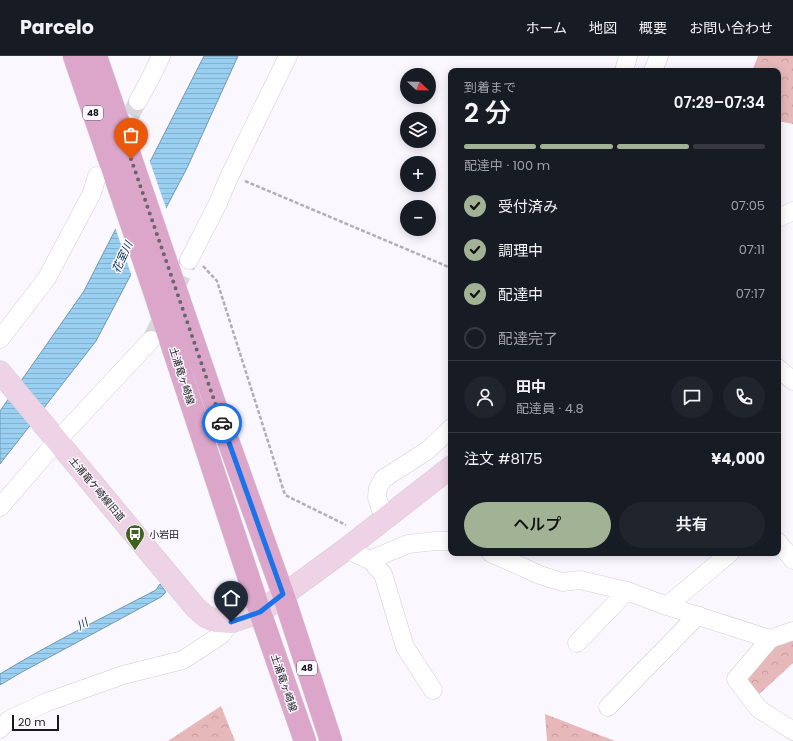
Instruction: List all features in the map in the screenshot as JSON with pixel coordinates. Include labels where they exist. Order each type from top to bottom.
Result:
[{"type":"main road","name":"土浦竜ヶ崎線","points":[[74,56],[105,173],[152,286],[260,612],[305,741]]},
{"type":"main road","name":"48","points":[[96,56],[213,400],[283,594],[331,741]]},
{"type":"street","points":[[138,100],[161,56]]},
{"type":"street","points":[[190,257],[218,203],[230,175],[288,56]]},
{"type":"street","points":[[625,68],[628,56]]},
{"type":"street","points":[[655,68],[659,56]]},
{"type":"street","points":[[0,339],[47,278],[92,193],[105,173]]},
{"type":"street","points":[[781,217],[793,211]]},
{"type":"street","points":[[0,507],[54,437],[151,340]]},
{"type":"street","points":[[781,371],[793,381]]},
{"type":"street","name":"土浦竜ケ崎線旧道","points":[[0,372],[195,607],[205,616],[216,621],[231,622],[260,612],[365,535],[448,469]]},
{"type":"street","points":[[384,519],[377,497],[378,488],[383,479],[428,450],[448,431]]},
{"type":"street","points":[[370,560],[408,544],[448,541]]},
{"type":"street","points":[[781,546],[793,560]]},
{"type":"street","points":[[346,549],[370,560],[383,574],[405,647],[433,690]]},
{"type":"street","points":[[498,556],[540,575],[562,582],[580,580],[627,591],[667,606],[770,639]]},
{"type":"street","points":[[667,606],[726,556]]},
{"type":"street","points":[[577,643],[627,591]]},
{"type":"street","points":[[608,707],[698,615]]},
{"type":"street","points":[[0,729],[9,720],[47,702],[123,675],[183,660],[222,635],[231,622]]},
{"type":"street","points":[[792,728],[759,709],[736,679],[770,639],[793,631]]},
{"type":"path","points":[[230,175],[448,267]]},
{"type":"path","points":[[190,257],[217,281],[285,496],[365,535]]},
{"type":"green space","points":[[758,56],[793,56],[793,124],[781,122],[781,68],[753,68]]},
{"type":"green space","points":[[793,636],[793,663],[754,699],[745,681],[779,643]]},
{"type":"green space","points":[[221,706],[235,741],[168,741]]},
{"type":"green space","points":[[545,714],[615,741],[547,741]]},
{"type":"water","name":"花室川","points":[[204,56],[238,56],[187,168],[96,341],[0,464],[0,411],[84,291]]},
{"type":"water","name":"川","points":[[160,584],[166,592],[161,597],[0,685],[0,674],[58,641],[156,590]]},
{"type":"pier","points":[[149,159],[167,211],[132,277],[115,227]]},
{"type":"tunnel","points":[[118,139],[138,101]]},
{"type":"tunnel","points":[[151,340],[189,260]]},
{"type":"way so far","points":[[131,159],[222,423]]},
{"type":"place","name":"小岩田","points":[[135,551]]},
{"type":"route","points":[[222,423],[283,594],[260,612],[231,622]]}]
